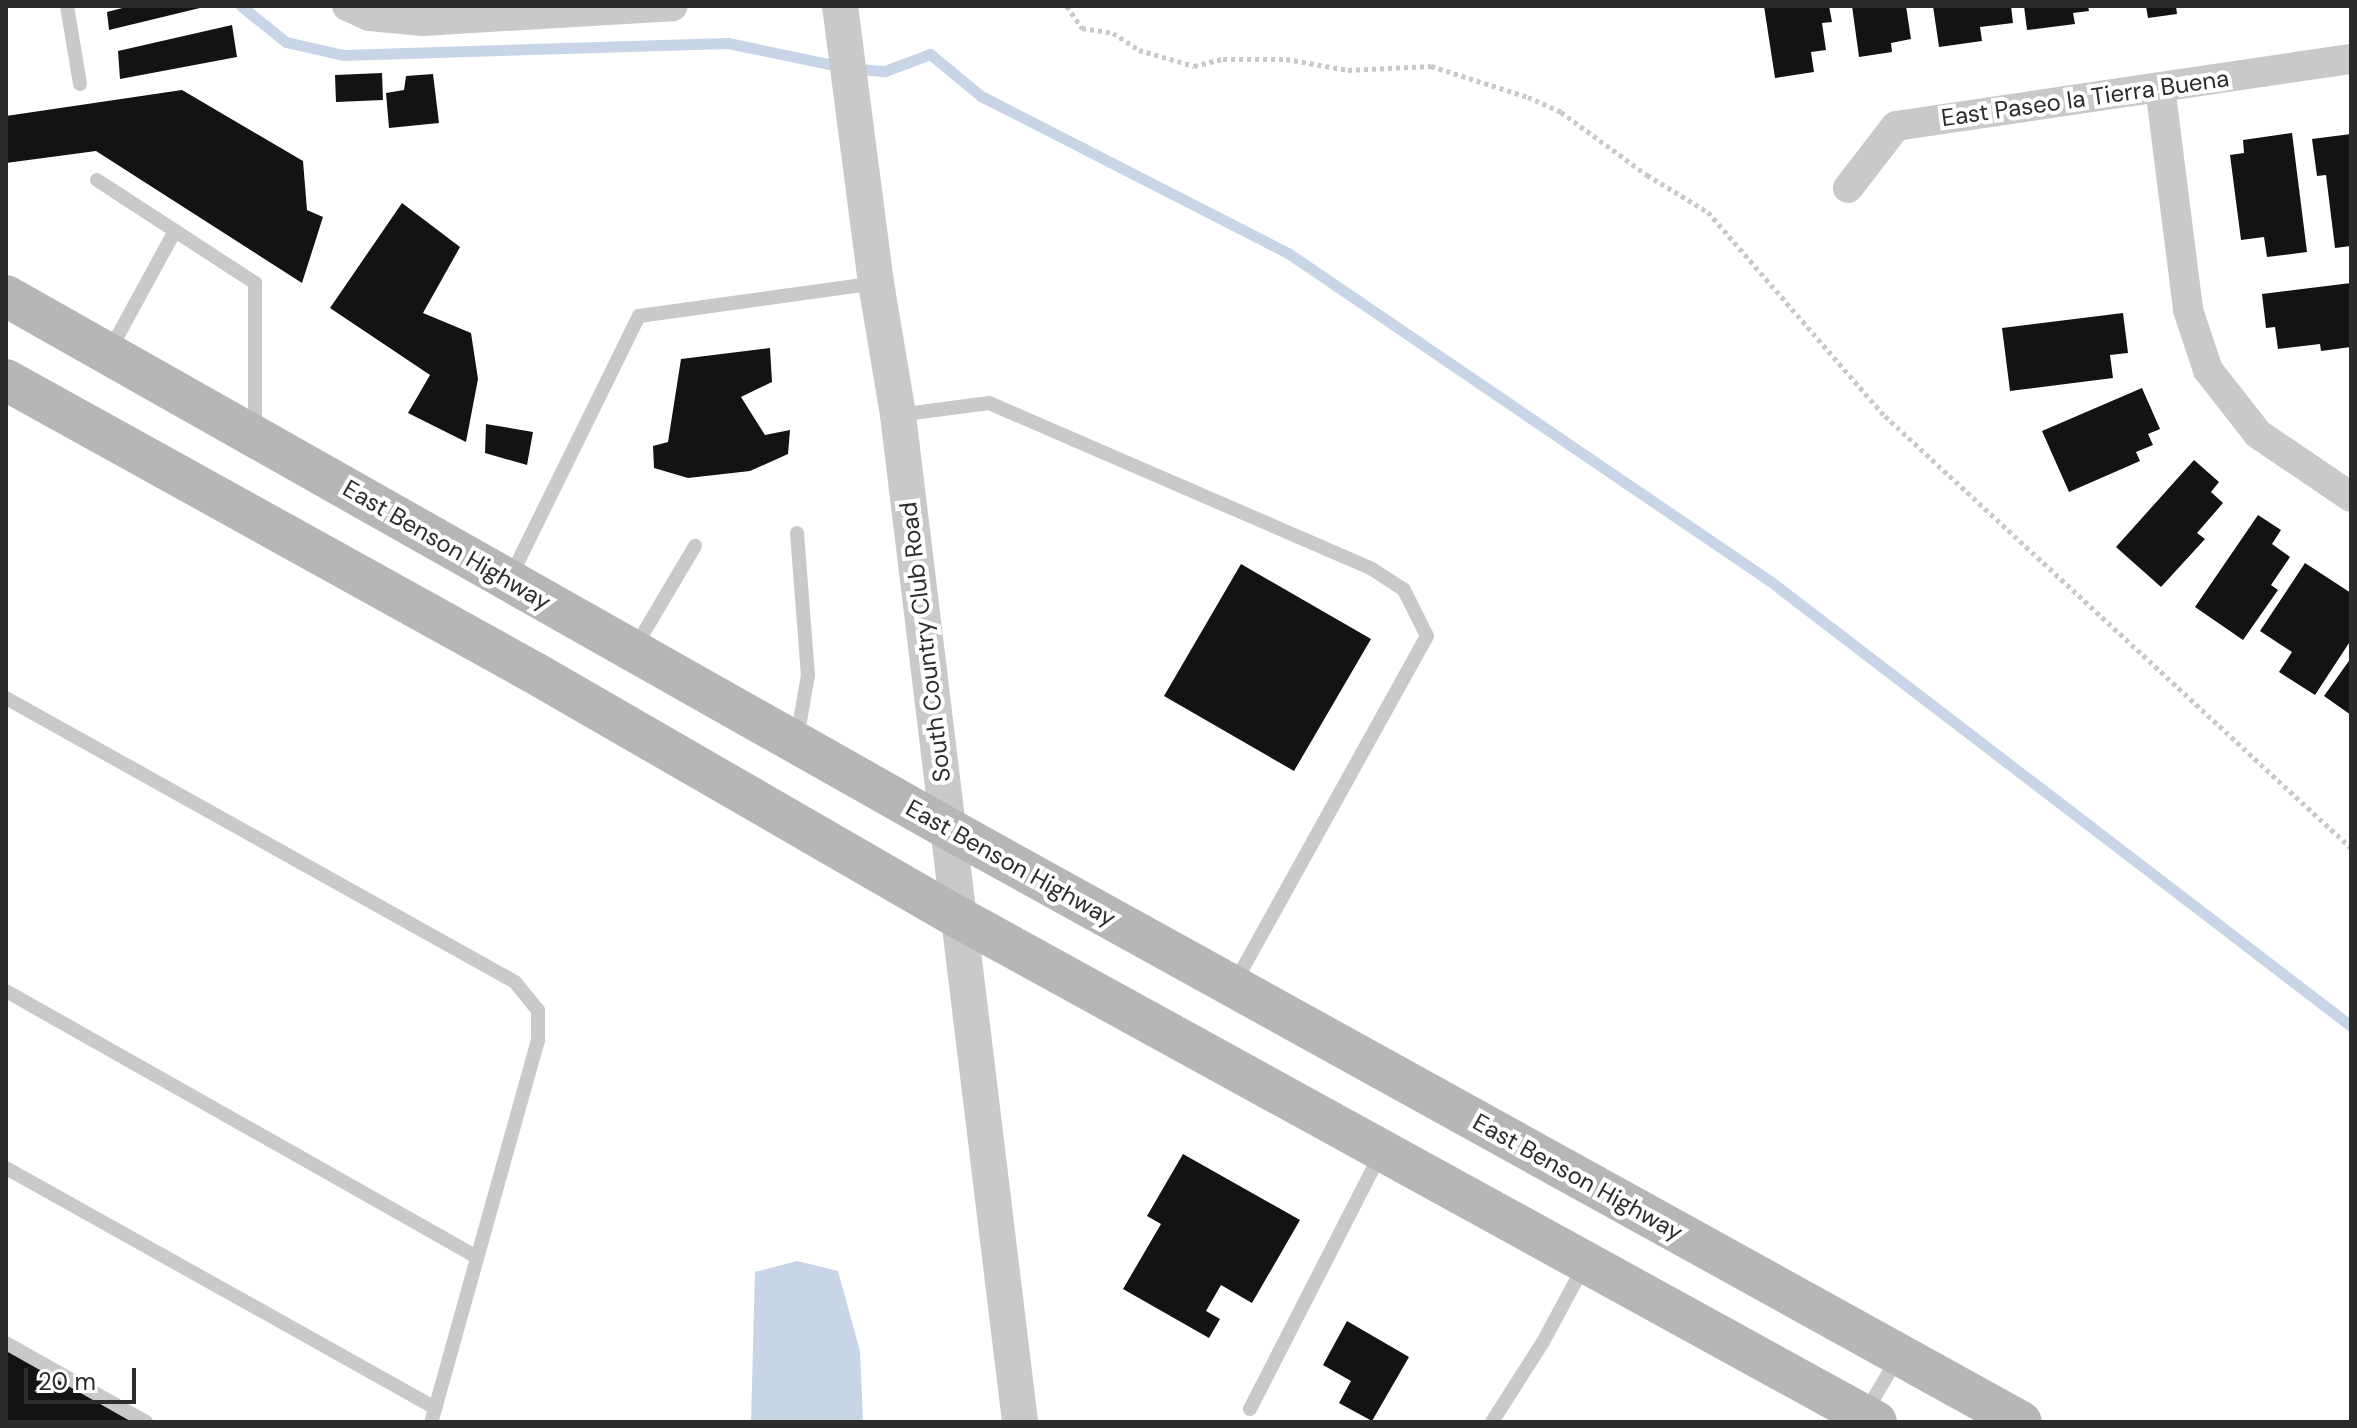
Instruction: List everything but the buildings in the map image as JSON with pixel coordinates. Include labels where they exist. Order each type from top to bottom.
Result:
[{"type":"main road","name":"East Benson Highway","points":[[6,296],[947,828],[2021,1422]]},
{"type":"main road","points":[[6,380],[533,672],[961,919],[1383,1149],[1867,1420]]},
{"type":"street","points":[[347,6],[369,16],[423,21],[673,6]]},
{"type":"street","name":"South Country Club Road","points":[[840,6],[876,283],[898,415],[1020,1422]]},
{"type":"street","name":"East Paseo la Tierra Buena","points":[[1848,188],[1896,126],[2351,59]]},
{"type":"street","points":[[2160,87],[2188,310],[2208,370],[2258,434],[2351,497]]},
{"type":"lane","points":[[67,6],[80,84]]},
{"type":"lane","points":[[97,180],[255,283],[255,436]]},
{"type":"lane","points":[[108,353],[175,231]]},
{"type":"lane","points":[[509,581],[639,316],[876,283]]},
{"type":"lane","points":[[898,415],[989,403],[1372,569],[1404,590],[1427,636],[1233,985]]},
{"type":"lane","points":[[797,533],[808,675],[797,743]]},
{"type":"lane","points":[[633,650],[695,546]]},
{"type":"lane","points":[[6,698],[501,974],[528,995],[538,1010],[538,1040],[433,1415],[6,1168]]},
{"type":"lane","points":[[6,991],[477,1257]]},
{"type":"lane","points":[[1250,1409],[1383,1149]]},
{"type":"lane","points":[[1492,1422],[1543,1342],[1585,1263]]},
{"type":"lane","points":[[6,1343],[146,1422]]},
{"type":"lane","points":[[1867,1420],[1899,1355]]},
{"type":"path","points":[[1067,6],[1082,28],[1113,33],[1139,50],[1194,66],[1223,59],[1286,59],[1348,70],[1431,66],[1528,97],[1561,112],[1647,175],[1708,212],[1885,416],[2351,848]]},
{"type":"water","points":[[797,1261],[838,1271],[860,1351],[863,1422],[751,1422],[755,1272]]},
{"type":"waterway","points":[[241,6],[286,42],[343,55],[728,43],[848,68],[885,71],[930,54],[981,96],[1288,253],[1770,581],[2351,1026]]}]
